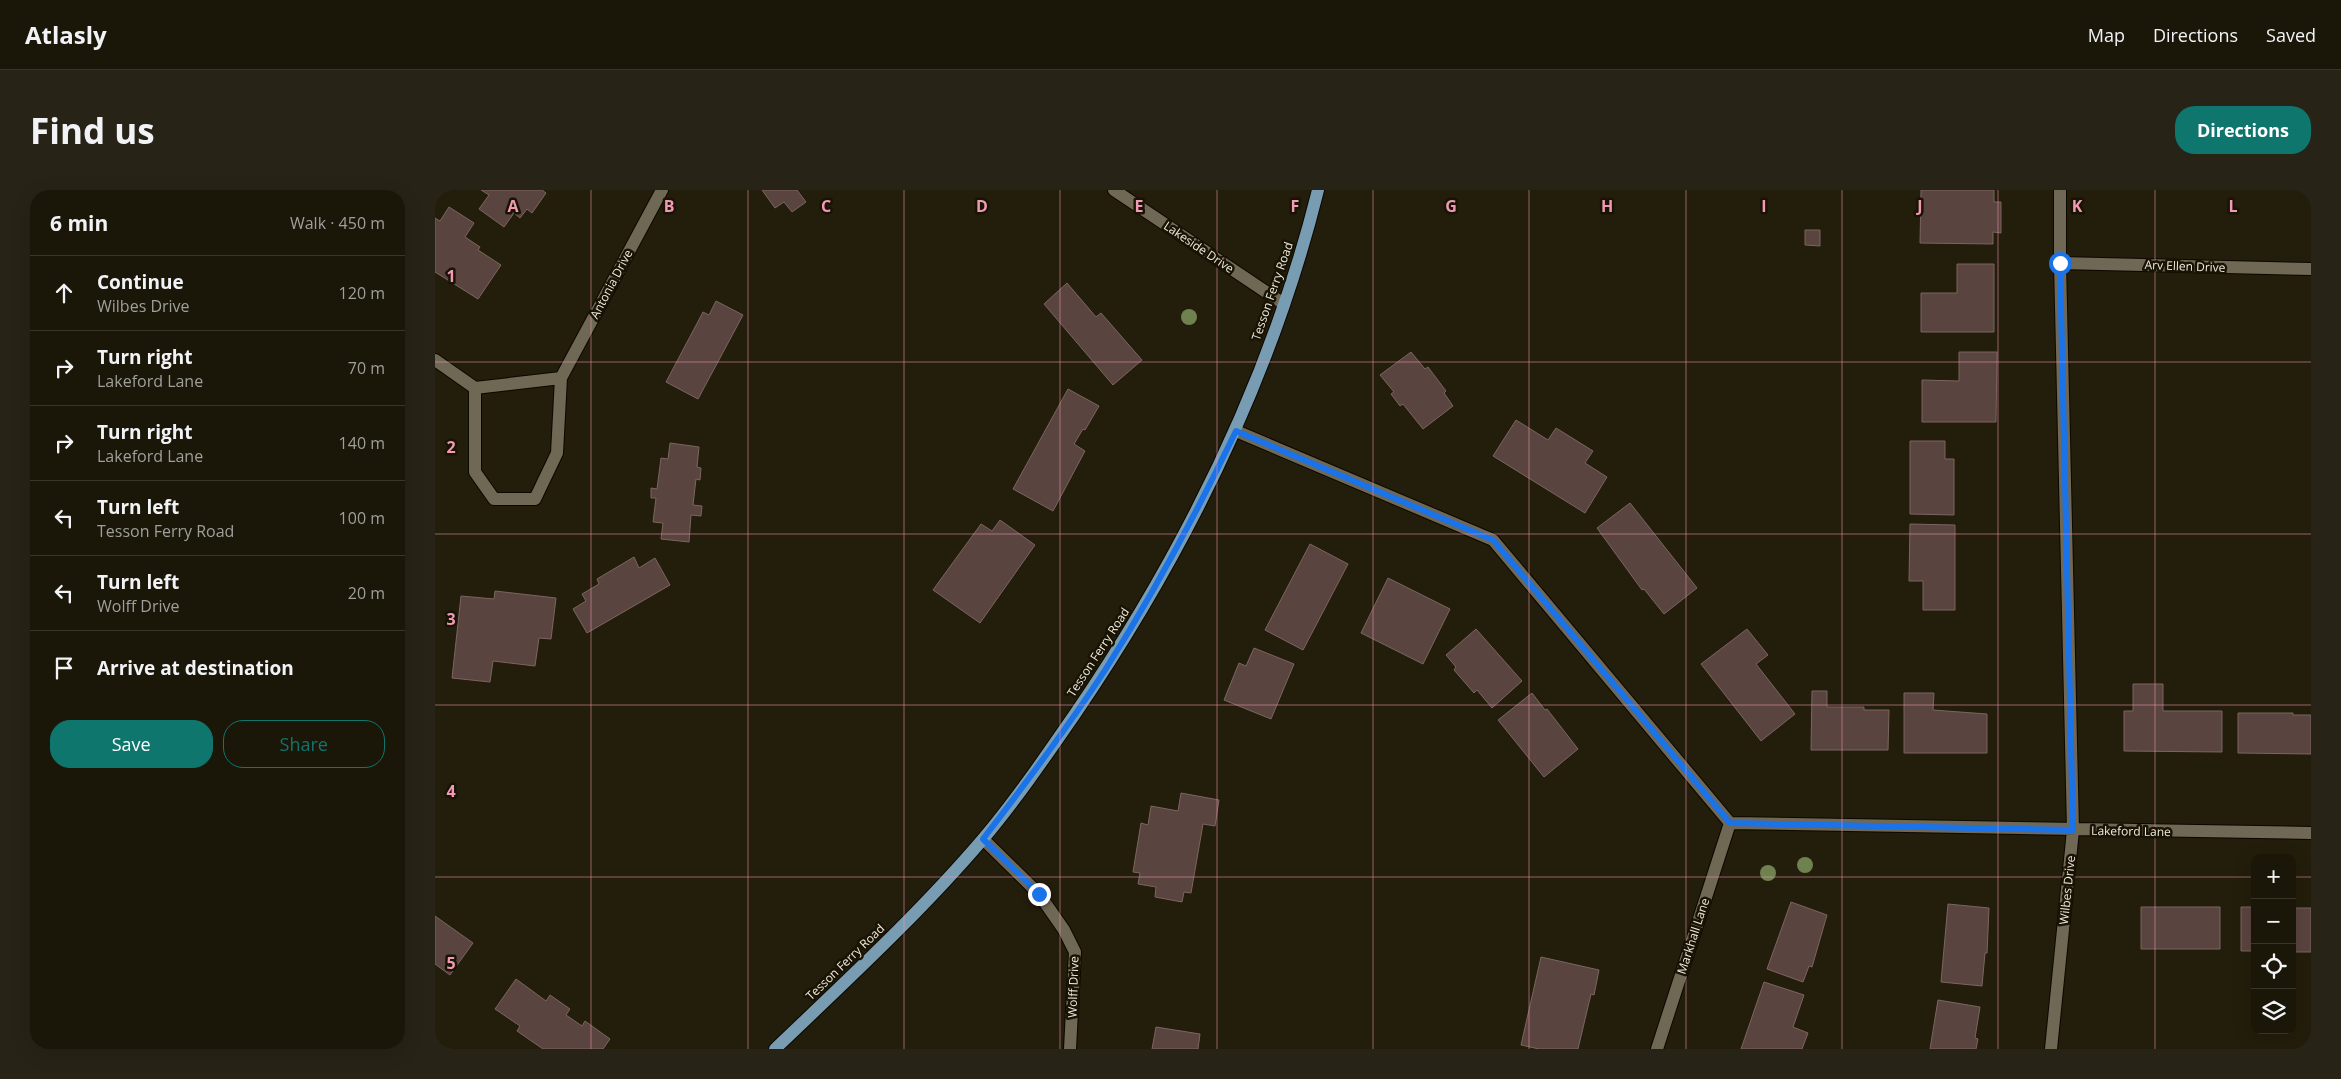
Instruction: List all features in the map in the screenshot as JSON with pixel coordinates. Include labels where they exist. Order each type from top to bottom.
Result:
[{"type":"main road","name":"Tesson Ferry Road","points":[[775,1049],[903,926],[983,839],[1043,760],[1107,668],[1162,576],[1202,503],[1236,431],[1283,304],[1318,190]]},
{"type":"street","name":"Antonia Drive","points":[[561,378],[662,190]]},
{"type":"street","name":"Lakeside Drive","points":[[1114,190],[1283,304]]},
{"type":"street","name":"Wilbes Drive","points":[[2051,1049],[2073,830],[2060,190]]},
{"type":"street","name":"Arv Ellen Drive","points":[[2060,263],[2311,269]]},
{"type":"street","points":[[435,360],[475,388],[561,378],[557,453],[535,499],[494,499],[475,472],[475,388]]},
{"type":"street","points":[[1236,431],[1493,540],[1730,823]]},
{"type":"street","name":"Lakeford Lane","points":[[1730,823],[2311,833]]},
{"type":"street","name":"Markhall Lane","points":[[1657,1049],[1730,823]]},
{"type":"street","name":"Wolff Drive","points":[[983,839],[1039,894],[1064,930],[1075,952],[1070,1049]]},
{"type":"building","points":[[481,190],[542,190],[546,193],[532,213],[527,209],[520,218],[514,213],[504,227],[479,209],[489,195]]},
{"type":"building","points":[[762,190],[797,190],[806,202],[792,212],[784,202],[775,208]]},
{"type":"building","points":[[1921,190],[1994,190],[1994,202],[2001,202],[2001,233],[1993,232],[1993,244],[1920,243]]},
{"type":"building","points":[[449,207],[474,223],[465,237],[480,247],[478,250],[501,265],[478,299],[435,272],[435,218],[440,221]]},
{"type":"building","points":[[1805,230],[1820,230],[1820,246],[1805,245]]},
{"type":"building","points":[[1957,264],[1994,264],[1994,332],[1921,332],[1921,293],[1957,293]]},
{"type":"building","points":[[1067,283],[1096,317],[1101,313],[1142,360],[1113,385],[1044,304]]},
{"type":"building","points":[[716,301],[743,315],[698,399],[666,382],[703,312],[709,315]]},
{"type":"building","points":[[1411,352],[1425,369],[1428,367],[1446,391],[1444,393],[1453,406],[1423,429],[1403,404],[1400,406],[1391,394],[1394,392],[1380,375]]},
{"type":"building","points":[[1959,352],[1997,352],[1996,422],[1922,422],[1922,380],[1959,381]]},
{"type":"building","points":[[1068,389],[1099,406],[1074,444],[1085,451],[1053,511],[1013,489]]},
{"type":"building","points":[[1516,420],[1548,440],[1556,428],[1593,451],[1585,463],[1607,477],[1585,513],[1493,456]]},
{"type":"building","points":[[1910,441],[1945,441],[1945,459],[1954,459],[1954,515],[1910,514]]},
{"type":"building","points":[[670,443],[699,447],[697,467],[701,468],[700,480],[696,479],[693,505],[702,506],[701,516],[691,515],[689,542],[661,539],[663,523],[653,522],[656,498],[651,498],[651,488],[657,489],[661,458],[668,459]]},
{"type":"building","points":[[1630,503],[1697,588],[1664,614],[1644,589],[1642,590],[1597,528]]},
{"type":"building","points":[[1000,520],[1035,545],[980,623],[933,590],[981,524],[992,531]]},
{"type":"building","points":[[1910,524],[1955,525],[1955,610],[1923,610],[1923,581],[1909,581]]},
{"type":"building","points":[[1310,544],[1348,564],[1303,650],[1265,630]]},
{"type":"building","points":[[634,557],[639,568],[655,558],[670,585],[587,633],[573,609],[586,601],[582,594],[599,584],[597,579]]},
{"type":"building","points":[[1388,578],[1450,609],[1423,664],[1361,633]]},
{"type":"building","points":[[495,591],[556,598],[551,639],[539,638],[535,666],[493,661],[490,682],[452,678],[461,596],[494,599]]},
{"type":"building","points":[[1476,629],[1522,681],[1492,708],[1477,690],[1474,693],[1454,670],[1456,667],[1446,655]]},
{"type":"building","points":[[1747,629],[1768,655],[1756,664],[1795,714],[1761,741],[1701,664]]},
{"type":"building","points":[[1254,648],[1294,664],[1271,719],[1224,700],[1239,663],[1246,666]]},
{"type":"building","points":[[2133,684],[2163,684],[2163,711],[2222,711],[2222,752],[2124,751],[2124,711],[2133,711]]},
{"type":"building","points":[[1812,691],[1827,691],[1827,707],[1864,707],[1864,710],[1889,710],[1888,750],[1811,750]]},
{"type":"building","points":[[1532,693],[1578,749],[1544,777],[1498,720]]},
{"type":"building","points":[[1904,693],[1934,693],[1933,710],[1987,714],[1987,753],[1904,753]]},
{"type":"building","points":[[2238,713],[2293,713],[2293,715],[2311,715],[2311,754],[2238,753]]},
{"type":"building","points":[[1181,793],[1219,800],[1215,826],[1203,824],[1191,893],[1184,892],[1182,902],[1155,897],[1156,887],[1138,884],[1140,873],[1133,872],[1141,823],[1148,825],[1151,806],[1178,811]]},
{"type":"building","points":[[1791,902],[1827,915],[1812,967],[1809,966],[1803,982],[1767,969]]},
{"type":"building","points":[[1948,904],[1989,908],[1987,953],[1985,953],[1982,986],[1941,982]]},
{"type":"building","points":[[2141,907],[2220,907],[2220,949],[2141,949]]},
{"type":"building","points":[[2241,907],[2251,907],[2251,951],[2241,951]]},
{"type":"building","points":[[2296,908],[2311,908],[2311,952],[2296,952]]},
{"type":"building","points":[[435,916],[473,943],[450,975],[435,964]]},
{"type":"building","points":[[1541,957],[1599,970],[1594,995],[1591,994],[1578,1049],[1539,1049],[1521,1045]]},
{"type":"building","points":[[516,979],[546,1001],[550,995],[570,1009],[566,1015],[582,1026],[585,1021],[610,1039],[603,1049],[543,1049],[517,1031],[520,1026],[495,1009]]},
{"type":"building","points":[[1764,982],[1804,995],[1793,1027],[1808,1033],[1802,1049],[1741,1049]]},
{"type":"building","points":[[1938,1000],[1980,1007],[1975,1038],[1978,1039],[1976,1049],[1930,1049]]},
{"type":"building","points":[[1156,1027],[1200,1034],[1198,1049],[1152,1049]]},
{"type":"route","points":[[1039,894],[983,839],[1043,760],[1107,668],[1162,576],[1202,503],[1236,431],[1493,540],[1730,823],[2073,830],[2060,263]]}]
